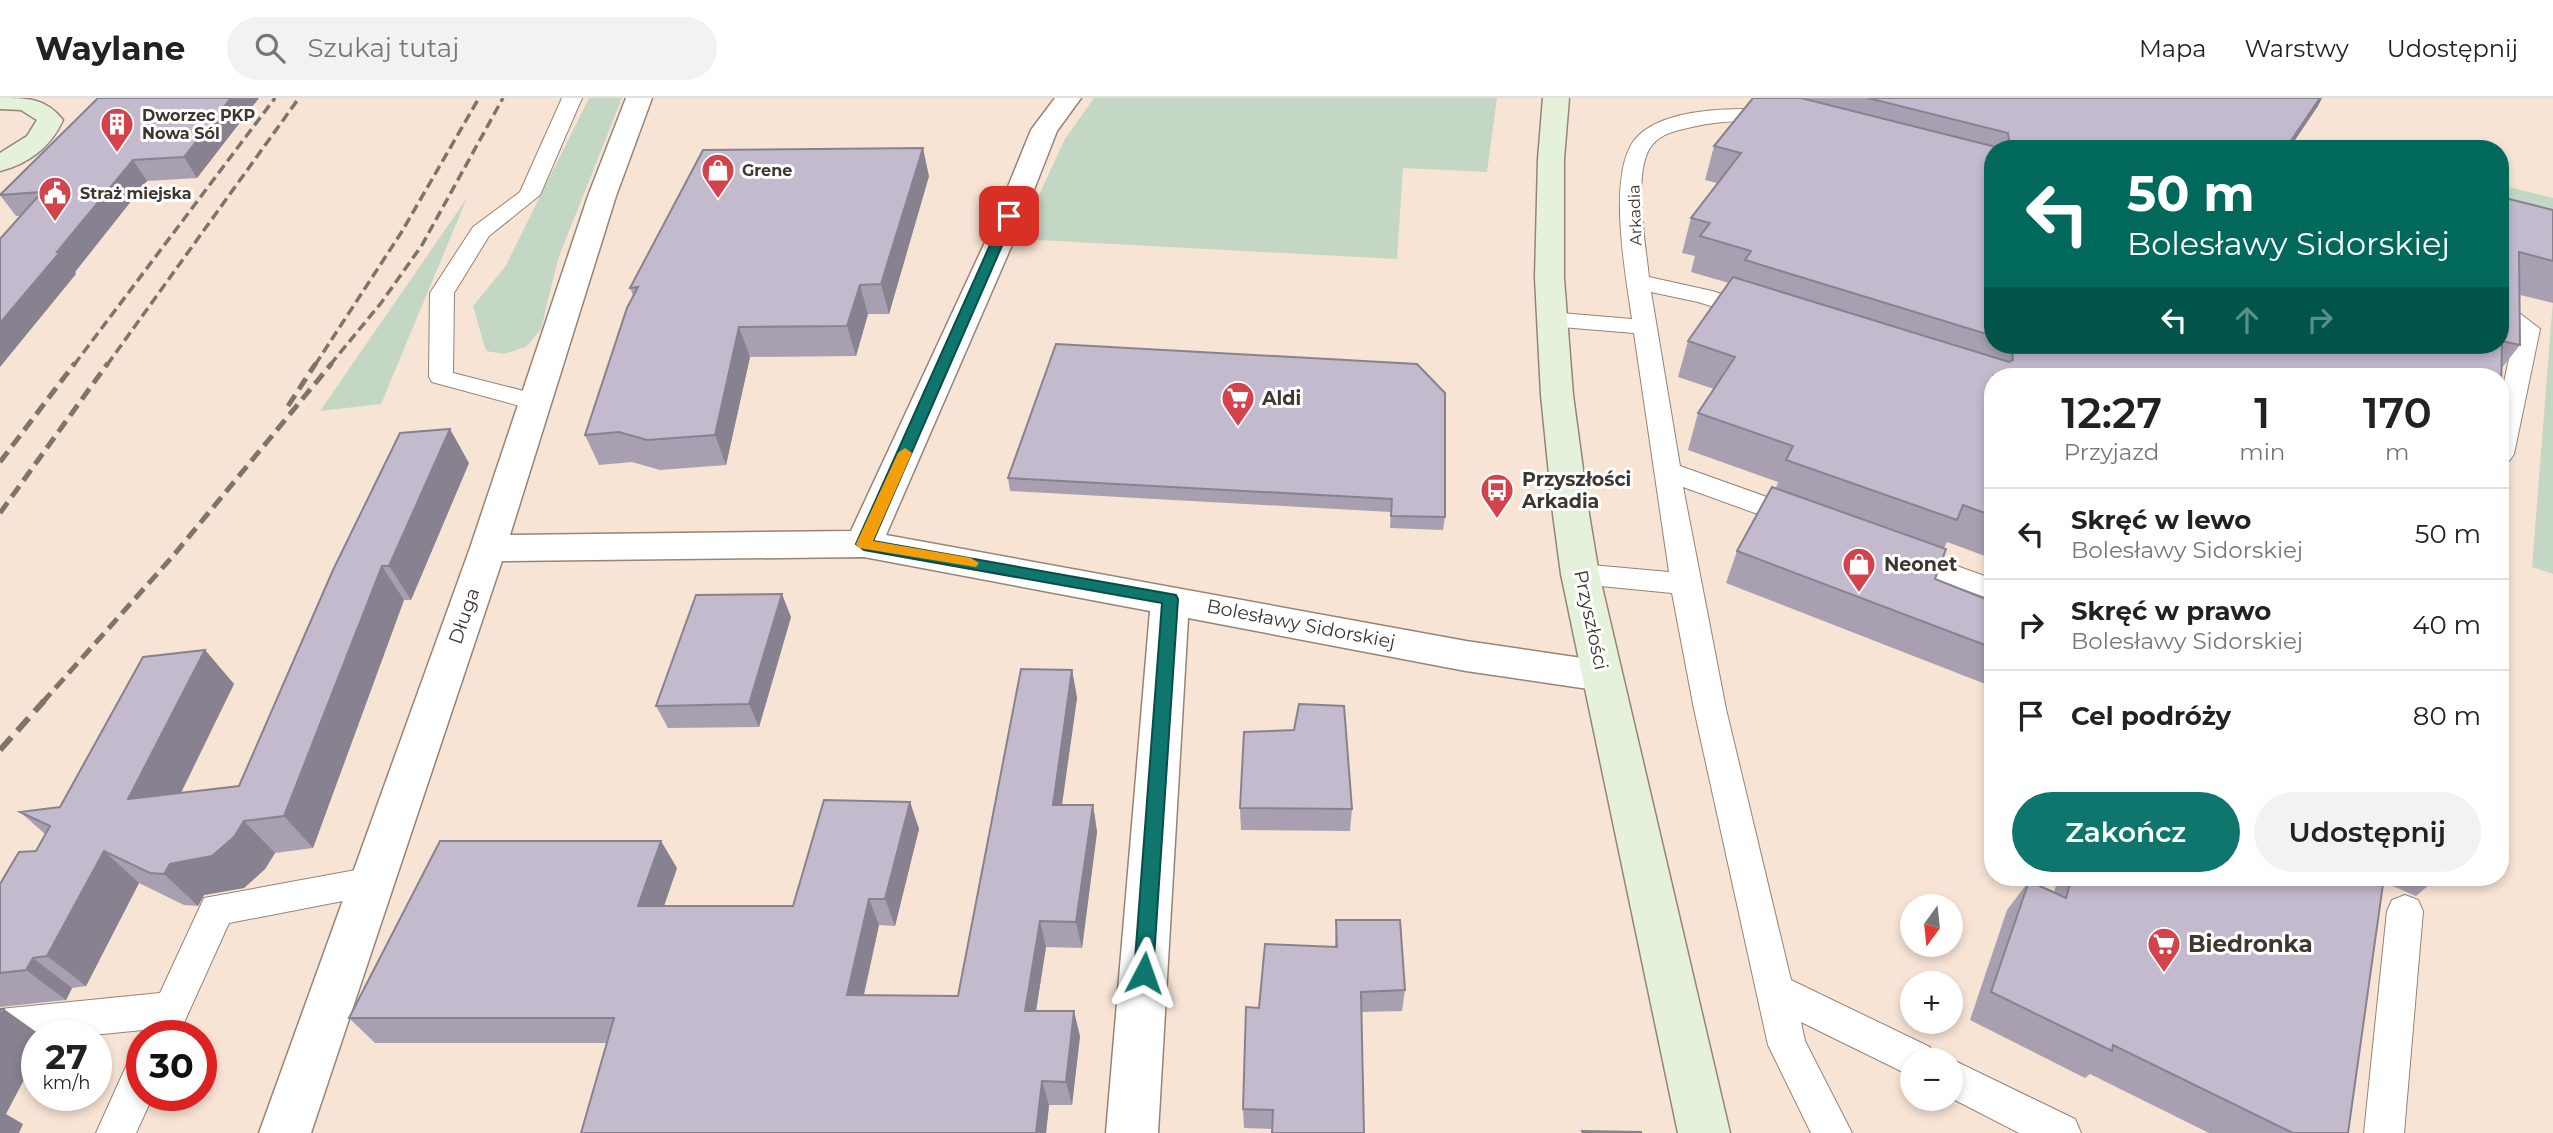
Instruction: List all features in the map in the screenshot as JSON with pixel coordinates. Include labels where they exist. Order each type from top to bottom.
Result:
[{"type":"street","name":"Długa","points":[[285,1133],[488,548],[602,196],[639,98]]},
{"type":"street","points":[[864,544],[998,244],[1044,130],[1068,98]]},
{"type":"street","name":"Przyszłości","points":[[1556,98],[1547,228],[1549,319],[1556,402],[1580,574],[1704,1133]]},
{"type":"street","points":[[0,101],[34,101],[50,120],[46,132],[33,145],[0,163]]},
{"type":"street","name":"Bolesławy Sidorskiej","points":[[488,548],[864,544],[1466,656],[1602,676]]},
{"type":"street","points":[[1132,1133],[1170,599]]},
{"type":"lane","points":[[535,402],[441,377],[442,293],[481,232],[529,195],[572,98]]},
{"type":"lane","name":"Arkadia","points":[[1793,123],[1766,116],[1710,117],[1662,128],[1642,143],[1633,163],[1637,282],[1685,584],[1710,709],[1774,990],[1787,1045],[1832,1133]]},
{"type":"lane","points":[[1637,282],[1704,296],[1783,321]]},
{"type":"lane","points":[[2509,316],[2528,329],[2509,417]]},
{"type":"lane","points":[[1549,319],[1645,327]]},
{"type":"lane","points":[[1667,471],[1824,528]]},
{"type":"lane","points":[[1876,547],[1984,587]]},
{"type":"lane","points":[[1580,574],[1685,584]]},
{"type":"lane","points":[[167,1020],[217,909],[372,882]]},
{"type":"lane","points":[[2384,1133],[2405,911]]},
{"type":"lane","points":[[1774,990],[1900,1052]]},
{"type":"lane","points":[[0,1027],[126,1023]]},
{"type":"lane","points":[[1963,1084],[2060,1133]]},
{"type":"lane","points":[[116,1133],[126,1111]]},
{"type":"green space","points":[[589,98],[622,98],[558,259],[541,329],[526,347],[504,354],[486,351],[473,306],[505,267]]},
{"type":"green space","points":[[1094,98],[1497,98],[1487,172],[1403,168],[1397,259],[1038,240],[1028,233],[1025,225],[1065,139]]},
{"type":"green space","points":[[2509,187],[2553,198],[2553,224],[2509,214]]},
{"type":"green space","points":[[467,198],[381,404],[320,411]]},
{"type":"green space","points":[[2553,300],[2553,574],[2532,567]]},
{"type":"building","points":[[98,98],[231,98],[184,157],[133,160],[0,323],[0,239],[42,192],[0,195]]},
{"type":"building","points":[[1753,98],[1801,98],[1984,144],[1984,333],[1745,260],[1751,251],[1700,236],[1710,223],[1691,218],[1741,153],[1714,146]]},
{"type":"building","points":[[1868,98],[2320,98],[2291,140],[2009,140],[2008,133]]},
{"type":"building","points":[[923,148],[881,284],[860,285],[847,326],[739,327],[715,435],[647,440],[619,432],[585,435],[627,308],[638,287],[630,288],[703,150]]},
{"type":"building","points":[[2509,199],[2553,210],[2553,261],[2519,252],[2520,345],[2509,343]]},
{"type":"building","points":[[1733,277],[2009,362],[2013,360],[2012,354],[2502,354],[2502,368],[1984,368],[1984,513],[1963,505],[1957,520],[1786,460],[1793,446],[1698,413],[1735,357],[1688,341]]},
{"type":"building","name":"Aldi","points":[[1056,344],[1417,364],[1445,393],[1445,517],[1391,516],[1392,499],[1008,478]]},
{"type":"building","points":[[450,429],[389,566],[382,566],[284,816],[244,821],[234,837],[212,856],[170,864],[164,874],[150,873],[104,851],[47,956],[33,958],[26,970],[0,973],[0,884],[19,852],[36,851],[50,826],[20,812],[60,807],[143,657],[205,650],[128,799],[239,786],[333,570],[400,433]]},
{"type":"building","points":[[1772,487],[1946,549],[1935,579],[1984,598],[1984,645],[1737,551]]},
{"type":"building","points":[[782,594],[749,704],[656,706],[696,595]]},
{"type":"building","points":[[1021,669],[1072,670],[1053,805],[1093,805],[1076,922],[1040,921],[1025,1011],[1074,1011],[1066,1082],[1042,1081],[1036,1133],[581,1133],[614,1018],[349,1018],[440,841],[661,841],[638,906],[793,906],[824,800],[910,802],[885,899],[869,899],[847,995],[958,996]]},
{"type":"building","points":[[1299,704],[1344,706],[1352,809],[1240,808],[1244,732],[1294,730]]},
{"type":"building","name":"Biedronka","points":[[2027,886],[2040,886],[2066,898],[2069,886],[2383,886],[2348,1133],[2293,1133],[2113,1045],[2112,1051],[1991,992]]},
{"type":"building","points":[[1336,920],[1400,920],[1405,990],[1361,992],[1364,1133],[1272,1133],[1273,1110],[1243,1109],[1246,1007],[1259,1008],[1265,944],[1337,947]]},
{"type":"building","points":[[1582,1131],[1641,1132],[1641,1133],[1583,1133]]},
{"type":"railway","points":[[74,365],[275,98]]},
{"type":"railway","points":[[107,365],[299,98]]},
{"type":"railway","points":[[315,365],[401,233],[479,98]]},
{"type":"railway","points":[[330,365],[381,303],[422,245],[503,98]]},
{"type":"railway","points":[[0,462],[75,363]]},
{"type":"railway","points":[[0,513],[108,363]]},
{"type":"railway","points":[[288,406],[316,363]]},
{"type":"railway","points":[[42,703],[173,556],[332,363]]},
{"type":"railway","points":[[0,750],[44,701]]},
{"type":"slow traffic","points":[[905,453],[864,544],[971,563]]},
{"type":"place","name":"Dworzec PKP Nowa Sól","points":[[117,154]]},
{"type":"place","name":"Grene","points":[[718,200]]},
{"type":"place","name":"Straż miejska","points":[[55,223]]},
{"type":"place","name":"Aldi","points":[[1238,428]]},
{"type":"place","name":"Przyszłości Arkadia","points":[[1497,520]]},
{"type":"place","name":"Neonet","points":[[1859,594]]},
{"type":"place","name":"Biedronka","points":[[2164,974]]},
{"type":"route","points":[[1009,216],[864,544],[1170,599],[1144,973]]}]
